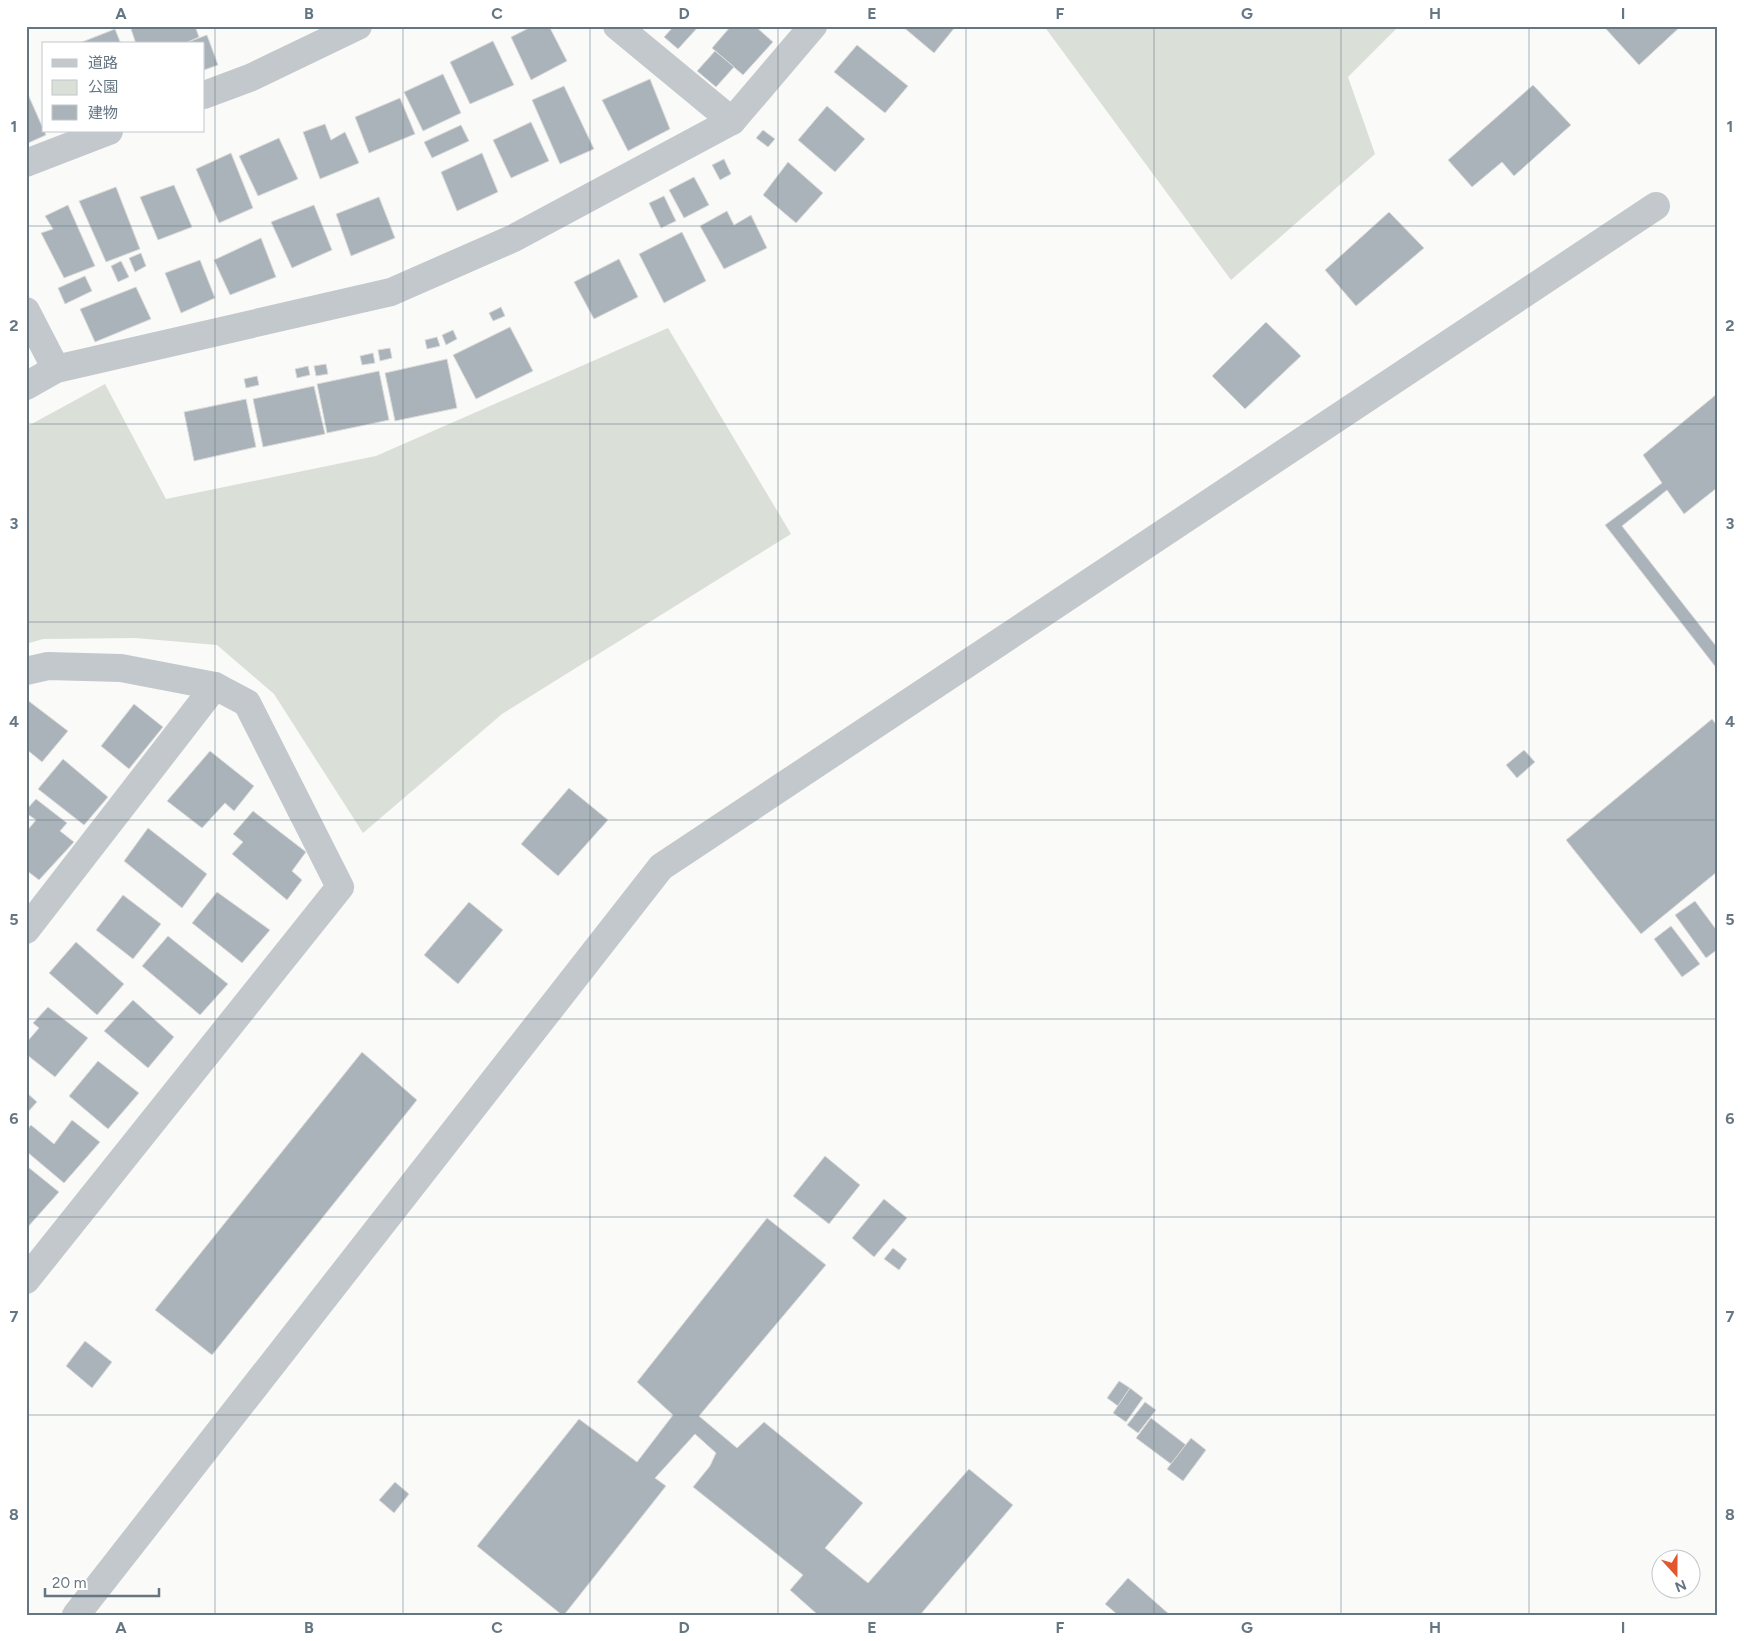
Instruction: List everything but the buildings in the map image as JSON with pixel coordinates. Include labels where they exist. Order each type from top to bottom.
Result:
[{"type":"street","points":[[205,95],[252,77],[358,26]]},
{"type":"street","points":[[617,26],[732,120]]},
{"type":"street","points":[[26,386],[56,369],[391,292],[514,238],[732,120],[814,26]]},
{"type":"street","points":[[26,163],[106,132]]},
{"type":"street","points":[[76,1615],[661,867],[1656,206]]},
{"type":"street","points":[[26,311],[56,369]]},
{"type":"street","points":[[26,671],[48,666],[121,668],[215,686],[247,704],[340,886],[26,1279]]},
{"type":"street","points":[[26,930],[215,686]]},
{"type":"green space","points":[[1044,26],[1399,26],[1348,77],[1375,154],[1231,280]]},
{"type":"green space","points":[[668,328],[791,534],[502,714],[363,833],[274,694],[217,645],[135,638],[43,639],[26,644],[26,427],[105,384],[166,499],[376,456]]}]
